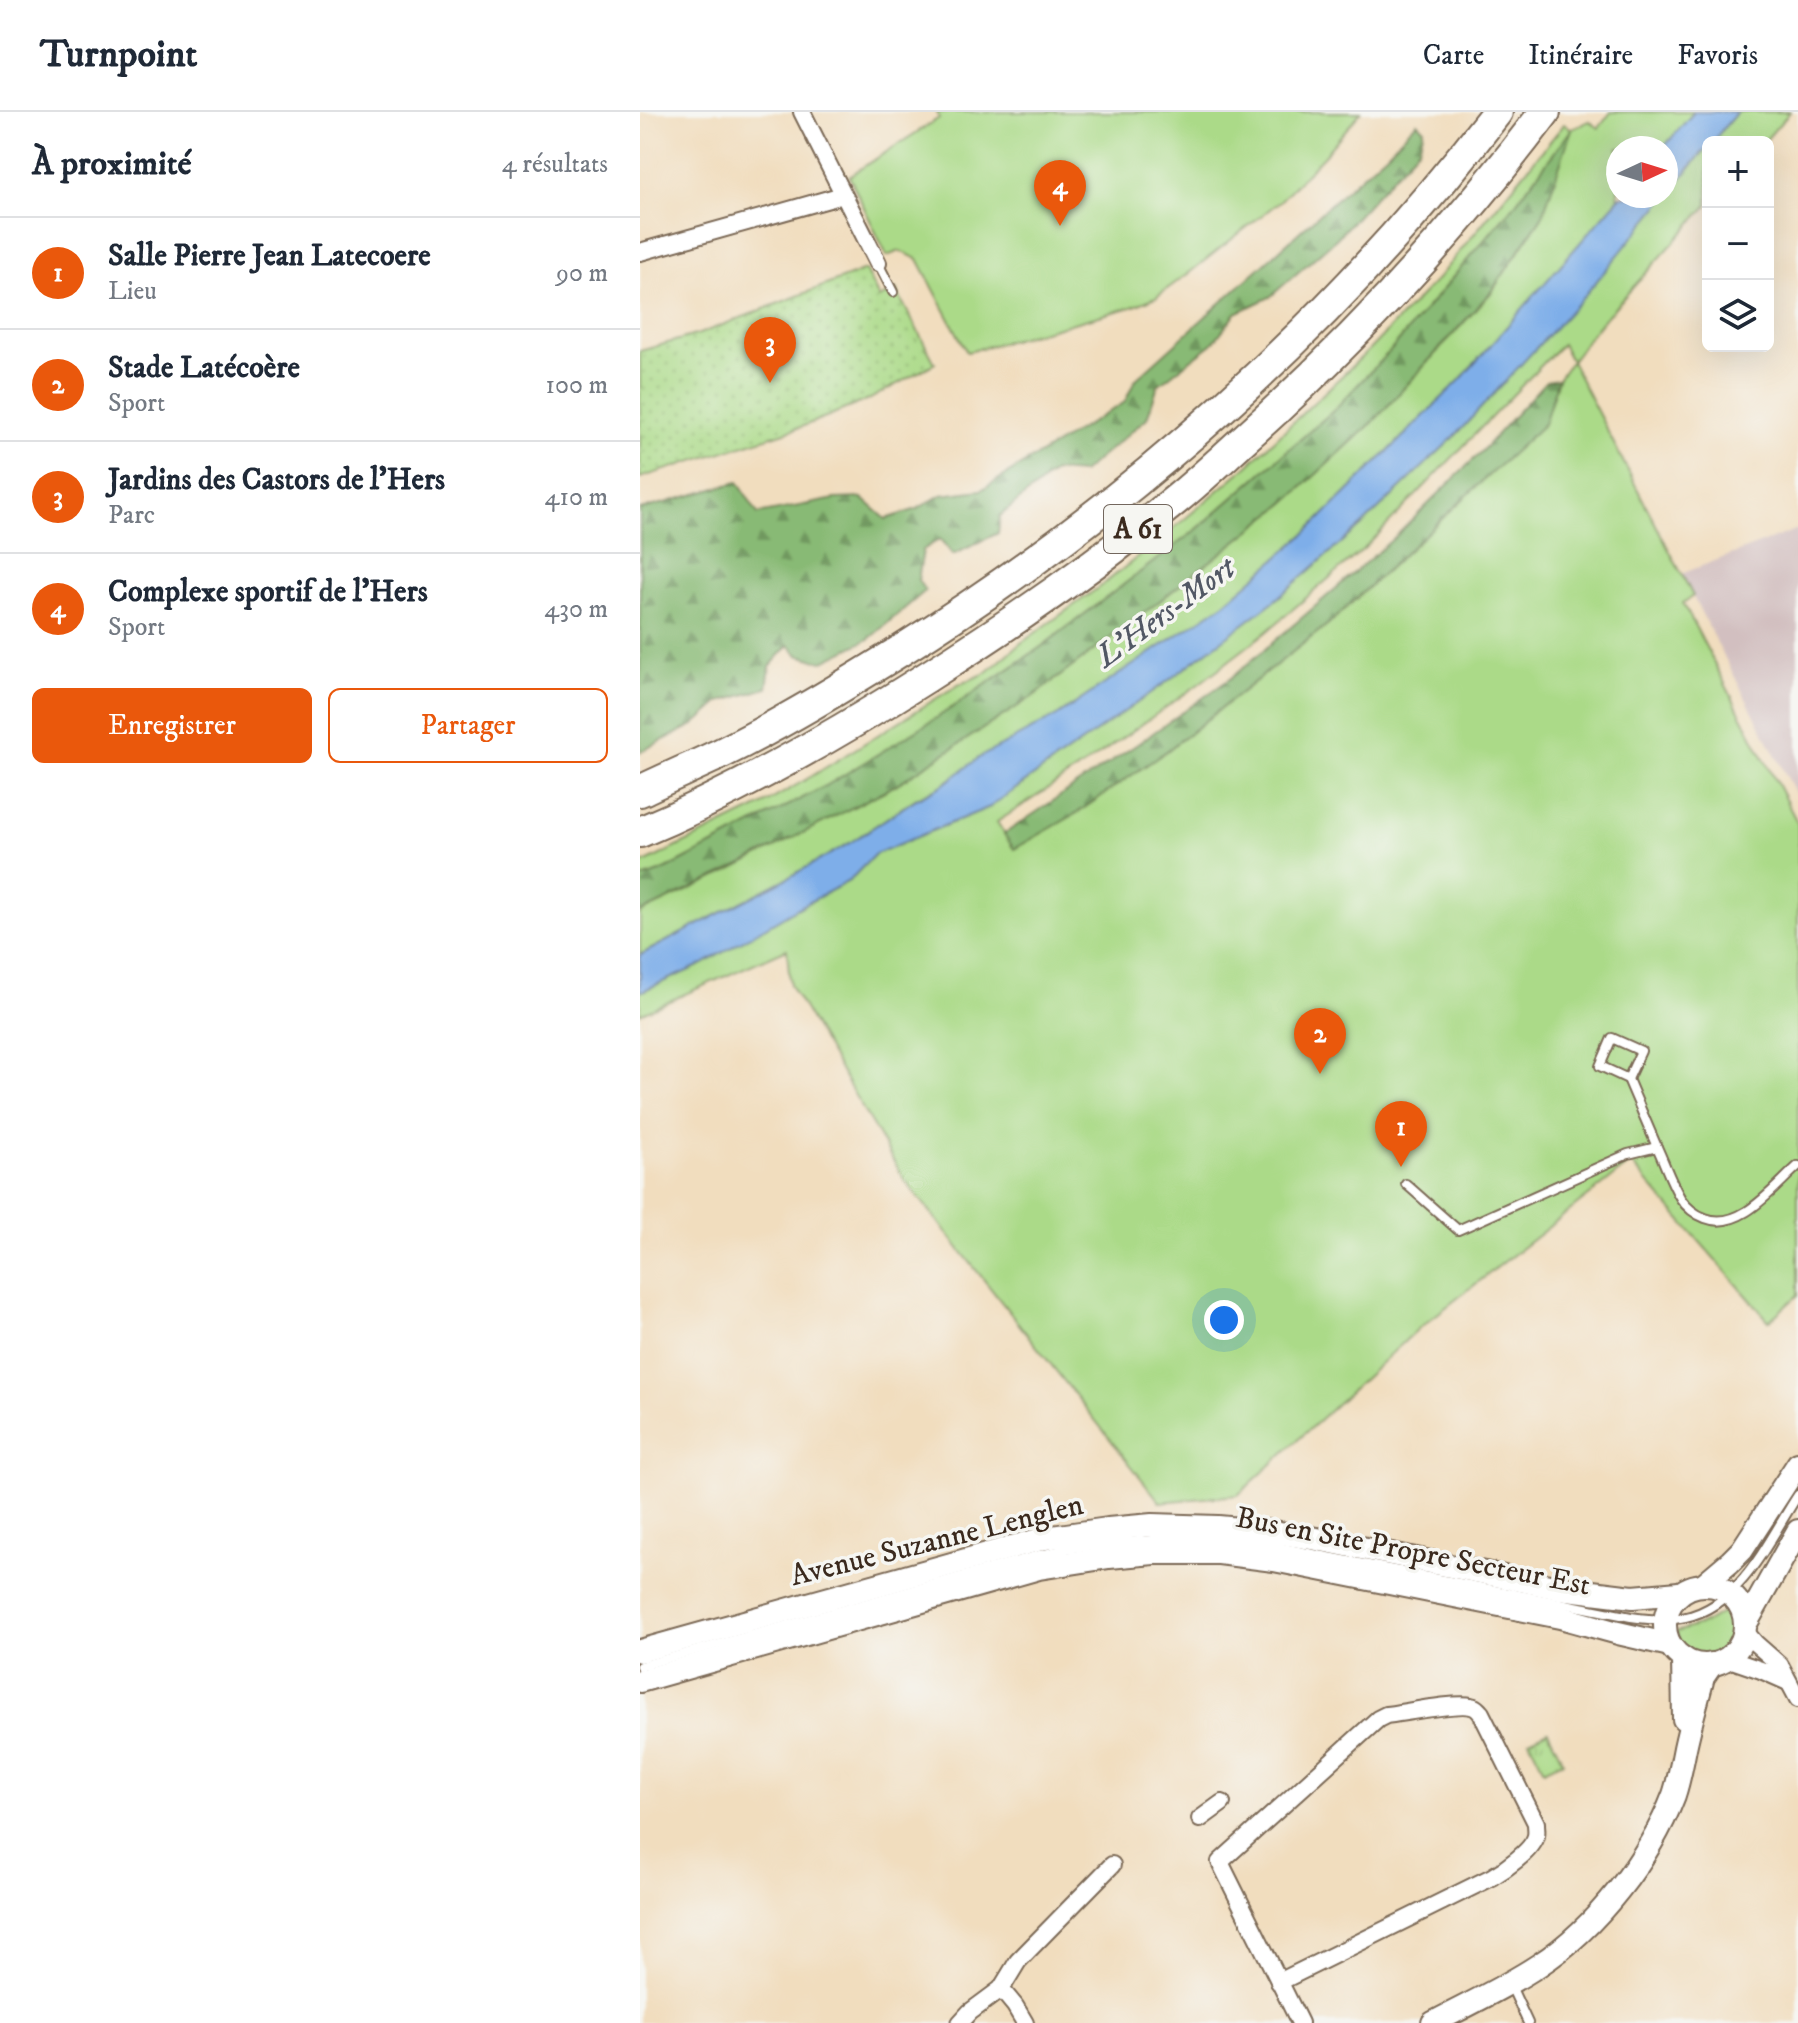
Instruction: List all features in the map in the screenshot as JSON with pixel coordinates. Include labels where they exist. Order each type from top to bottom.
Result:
[{"type":"highway","name":"A 61","points":[[640,791],[724,752],[852,681],[938,628],[1095,517],[1227,405],[1312,323],[1418,210],[1497,112]]},
{"type":"highway","name":"A 61","points":[[640,832],[736,787],[883,705],[1052,595],[1179,497],[1272,414],[1395,290],[1461,216],[1545,112]]},
{"type":"street","points":[[802,112],[878,263]]},
{"type":"street","points":[[640,252],[843,195]]},
{"type":"street","points":[[1704,1584],[1742,1550],[1798,1464]]},
{"type":"street","name":"Avenue Suzanne Lenglen","points":[[640,1651],[1045,1538],[1152,1525],[1274,1532],[1574,1590],[1633,1597],[1679,1593],[1704,1584]]},
{"type":"street","points":[[1437,2022],[1542,1963],[1593,1918],[1629,1876],[1653,1838],[1673,1797],[1703,1677],[1738,1646],[1744,1627],[1798,1531]]},
{"type":"street","name":"Avenue Suzanne Lenglen","points":[[640,1681],[1039,1568],[1154,1553],[1219,1553],[1286,1562],[1560,1617],[1676,1652],[1700,1664],[1719,1661]]},
{"type":"street","points":[[1704,1584],[1722,1588],[1739,1604],[1744,1627],[1755,1643],[1780,1665],[1798,1699]]},
{"type":"street","points":[[1679,1593],[1672,1601],[1665,1620],[1665,1634],[1676,1652],[1685,1748]]},
{"type":"street","points":[[1719,1661],[1761,1670],[1788,1682]]},
{"type":"street","points":[[1279,1982],[1506,1869],[1535,1841],[1536,1823],[1475,1706],[1386,1715],[1378,1719],[1220,1862],[1279,1982],[1300,2023]]},
{"type":"street","points":[[1200,1819],[1222,1803]]},
{"type":"street","points":[[960,2023],[1001,1989],[1018,1961],[1112,1865]]},
{"type":"street","points":[[1001,1989],[1025,2023]]},
{"type":"lane","points":[[878,263],[893,292]]},
{"type":"lane","points":[[1628,1079],[1641,1051],[1612,1038],[1600,1066],[1628,1079],[1683,1202],[1698,1215],[1725,1222],[1744,1214],[1798,1166]]},
{"type":"lane","points":[[1406,1184],[1458,1230],[1628,1154],[1657,1147]]},
{"type":"lane","name":"Bus en Site Propre Secteur Est","points":[[640,1666],[1035,1556],[1108,1543],[1152,1540],[1217,1540],[1273,1546],[1631,1617],[1675,1619],[1700,1613],[1730,1593],[1757,1560],[1798,1495]]},
{"type":"lane","points":[[1510,1983],[1528,2023]]},
{"type":"shaded area","points":[[1798,529],[1798,798],[1681,574]]},
{"type":"green space","points":[[937,112],[1361,112],[1280,201],[1156,297],[1132,307],[967,352],[918,259],[900,251],[887,256],[849,176],[939,118]]},
{"type":"green space","points":[[1611,112],[1694,112],[1673,136],[1606,136],[1606,208],[1611,208],[1461,379],[1305,534],[1225,603],[1057,716],[981,757],[848,844],[640,955],[640,913],[894,786],[1032,697],[1285,503],[1374,421],[1491,293],[1542,217],[1570,132],[1515,204],[1393,348],[1333,411],[1196,530],[1041,647],[938,717],[826,786],[665,870],[640,879],[640,865],[759,807],[958,685],[986,673],[1021,643],[1105,583],[1247,466],[1369,350],[1438,278],[1564,124],[1572,129],[1589,121],[1599,128]]},
{"type":"green space","points":[[1737,112],[1790,112],[1769,136],[1717,136]]},
{"type":"green space","points":[[1417,122],[1424,129],[1419,148],[1337,238],[1270,297],[1236,313],[1212,344],[1158,385],[1147,418],[1082,473],[1055,471],[1000,516],[998,533],[953,555],[940,539],[923,550],[918,580],[925,591],[869,639],[822,662],[798,655],[789,645],[770,666],[767,688],[720,702],[694,725],[640,752],[640,510],[738,482],[758,514],[835,499],[862,498],[886,519],[917,509],[941,495],[981,490],[1125,402],[1135,380],[1387,153]]},
{"type":"green space","points":[[1572,129],[1542,217],[1490,293],[1374,421],[1285,503],[1032,697],[894,786],[640,913],[640,879],[665,870],[826,786],[938,717],[1041,647],[1196,530],[1333,411],[1393,348],[1515,204]]},
{"type":"green space","points":[[1702,153],[1702,212],[1595,329],[1571,361],[1693,596],[1683,603],[1798,824],[1798,1295],[1769,1321],[1631,1163],[1418,1329],[1238,1495],[1160,1502],[904,1179],[790,985],[787,949],[640,1014],[640,992],[703,964],[849,881],[875,854],[990,807],[1274,601],[1362,525],[1454,437],[1585,294],[1656,208],[1678,208],[1678,182]],"holes":[[[1562,344],[1571,361],[1558,379],[1543,424],[1332,621],[1168,750],[1077,813],[1014,849],[997,822],[1083,766],[1265,633],[1367,546]]]},
{"type":"green space","points":[[865,270],[879,298],[896,290],[935,363],[870,399],[801,427],[640,478],[640,351],[699,334]]},
{"type":"green space","points":[[1558,379],[1544,424],[1332,621],[1168,750],[1077,813],[1014,849],[1004,834],[1231,678],[1394,538],[1479,454],[1546,381]]},
{"type":"green space","points":[[1730,1608],[1735,1623],[1734,1636],[1727,1646],[1705,1656],[1693,1654],[1683,1646],[1676,1632],[1705,1623]]},
{"type":"green space","points":[[1548,1731],[1563,1761],[1544,1770],[1529,1740]]},
{"type":"water","points":[[1694,112],[1737,112],[1717,136],[1702,136],[1702,153],[1678,182],[1678,136],[1673,136]]},
{"type":"water","points":[[1611,208],[1657,208],[1586,294],[1454,437],[1362,525],[1274,601],[990,807],[875,854],[849,881],[703,964],[640,992],[640,955],[848,844],[941,786],[980,757],[1057,716],[1225,603],[1305,534],[1461,379]]},
{"type":"place","name":"Complexe sportif de l'Hers","points":[[1060,226]]},
{"type":"place","name":"Jardins des Castors de l’Hers","points":[[770,383]]},
{"type":"place","name":"Stade Latécoère","points":[[1320,1074]]},
{"type":"place","name":"Salle Pierre Jean Latecoere","points":[[1401,1167]]},
{"type":"water label","name":"L'Hers-Mort","points":[[1166,613]]}]
